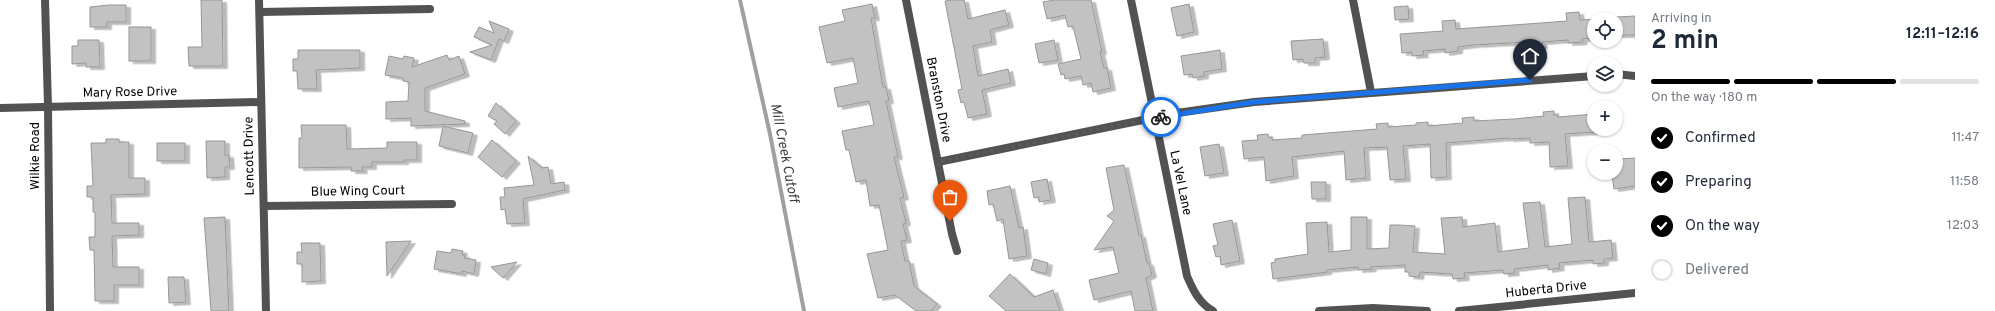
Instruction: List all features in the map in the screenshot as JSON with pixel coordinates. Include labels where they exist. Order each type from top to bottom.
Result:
[{"type":"street","name":"Wilkie Road","points":[[45,0],[48,106],[50,311]]},
{"type":"street","name":"Lencott Drive","points":[[260,0],[266,311]]},
{"type":"street","name":"Branston Drive","points":[[906,0],[952,234],[957,251]]},
{"type":"street","name":"La Vel Lane","points":[[1131,0],[1187,276],[1193,291],[1213,311]]},
{"type":"street","points":[[1353,0],[1371,92]]},
{"type":"street","points":[[260,12],[430,9]]},
{"type":"street","points":[[1623,75],[1635,76]]},
{"type":"street","points":[[938,162],[1154,118],[1254,102],[1587,77]]},
{"type":"street","name":"Mary Rose Drive","points":[[0,108],[261,102]]},
{"type":"street","name":"Blue Wing Court","points":[[264,206],[452,204]]},
{"type":"street","name":"Huberta Drive","points":[[1460,311],[1635,293]]},
{"type":"street","points":[[1319,311],[1373,308],[1427,311]]},
{"type":"building","points":[[201,0],[222,0],[223,66],[189,66],[188,47],[202,47]]},
{"type":"building","points":[[964,0],[968,19],[1005,10],[1009,25],[990,30],[992,42],[973,46],[978,76],[1008,69],[1011,83],[982,90],[987,114],[968,118],[964,102],[961,103],[958,90],[962,89],[945,1]]},
{"type":"building","points":[[1054,0],[1091,0],[1102,52],[1100,52],[1104,68],[1107,68],[1111,88],[1093,92],[1091,83],[1083,85],[1081,76],[1065,79],[1064,74],[1061,75],[1058,64],[1081,59],[1073,26],[1068,27],[1065,15],[1047,19],[1043,2]]},
{"type":"building","points":[[872,4],[875,18],[871,18],[883,87],[886,87],[889,101],[886,101],[898,157],[894,157],[904,197],[900,198],[906,223],[903,224],[907,240],[901,241],[905,261],[909,261],[914,286],[937,304],[931,311],[916,311],[895,295],[878,298],[867,254],[888,250],[879,205],[870,206],[866,180],[856,182],[849,150],[846,150],[842,131],[874,125],[869,101],[838,107],[834,88],[858,83],[853,58],[827,63],[819,27],[845,21],[842,10]]},
{"type":"building","points":[[1189,4],[1194,32],[1177,36],[1171,8]]},
{"type":"building","points":[[126,5],[126,22],[107,22],[107,27],[90,27],[90,7]]},
{"type":"building","points":[[1408,6],[1409,19],[1395,20],[1394,7]]},
{"type":"building","points":[[1579,12],[1580,20],[1587,20],[1587,39],[1582,39],[1583,42],[1568,43],[1568,40],[1542,42],[1543,46],[1529,47],[1528,42],[1473,45],[1458,47],[1458,51],[1445,53],[1445,49],[1423,51],[1424,55],[1412,56],[1412,52],[1402,53],[1400,34],[1443,31],[1442,21],[1455,20],[1456,29],[1567,21],[1566,13]]},
{"type":"building","points":[[1635,16],[1635,35],[1623,35],[1623,17]]},
{"type":"building","points":[[489,21],[509,29],[504,41],[499,39],[491,60],[470,52],[492,45],[474,37],[479,27],[494,33]]},
{"type":"building","points":[[129,27],[151,27],[151,61],[129,61]]},
{"type":"building","points":[[1323,39],[1325,57],[1315,58],[1315,63],[1304,63],[1303,59],[1293,60],[1291,41]]},
{"type":"building","points":[[78,40],[99,40],[100,67],[86,67],[86,63],[72,64],[72,46],[78,46]]},
{"type":"building","points":[[1054,40],[1058,60],[1039,63],[1035,44]]},
{"type":"building","points":[[298,50],[360,50],[360,68],[316,70],[317,89],[298,89],[297,71],[293,71],[293,59],[298,59]]},
{"type":"building","points":[[1220,50],[1222,69],[1204,72],[1204,76],[1193,78],[1192,74],[1184,75],[1181,56]]},
{"type":"building","points":[[447,55],[449,60],[459,56],[465,74],[425,88],[425,111],[465,121],[465,124],[411,126],[411,118],[386,119],[386,102],[408,101],[409,82],[403,81],[403,78],[385,75],[389,56],[403,59],[404,56],[414,58],[412,67]]},
{"type":"building","points":[[496,103],[516,121],[505,134],[494,124],[497,121],[488,116]]},
{"type":"building","points":[[1554,111],[1554,115],[1558,115],[1558,117],[1587,115],[1587,132],[1565,134],[1568,166],[1550,167],[1549,142],[1530,143],[1530,138],[1509,138],[1446,143],[1447,177],[1431,178],[1430,144],[1403,146],[1406,179],[1390,180],[1387,147],[1364,148],[1366,178],[1346,180],[1344,151],[1292,157],[1294,176],[1266,181],[1264,157],[1244,159],[1242,141],[1258,140],[1257,135],[1268,134],[1269,138],[1272,137],[1272,140],[1302,138],[1302,135],[1377,129],[1376,124],[1388,123],[1388,127],[1416,125],[1416,123],[1428,122],[1428,126],[1463,123],[1462,118],[1474,117],[1474,121],[1544,116],[1543,112]]},
{"type":"building","points":[[301,125],[346,125],[347,149],[387,148],[387,142],[417,142],[417,160],[404,160],[404,162],[372,162],[372,167],[362,167],[363,171],[351,171],[351,167],[299,168],[299,138],[302,138]]},
{"type":"building","points":[[443,126],[473,133],[468,153],[439,146]]},
{"type":"building","points":[[106,139],[119,139],[119,142],[129,142],[129,178],[145,178],[145,194],[111,195],[112,223],[139,223],[139,235],[112,236],[113,267],[139,267],[139,285],[114,285],[114,301],[95,301],[94,250],[90,250],[89,237],[95,237],[95,212],[93,212],[93,197],[87,197],[87,186],[93,186],[91,143],[106,143]]},
{"type":"building","points":[[492,140],[516,161],[502,177],[478,157]]},
{"type":"building","points":[[206,141],[225,141],[225,155],[229,155],[230,167],[225,167],[225,177],[207,178]]},
{"type":"building","points":[[157,143],[185,143],[185,161],[157,161]]},
{"type":"building","points":[[1219,144],[1224,173],[1205,176],[1200,147]]},
{"type":"building","points":[[528,156],[542,168],[548,167],[551,184],[564,182],[565,190],[523,199],[525,223],[507,224],[505,209],[501,210],[500,197],[505,197],[504,188],[534,185]]},
{"type":"building","points":[[1635,158],[1635,186],[1614,189],[1613,180],[1623,180],[1623,159]]},
{"type":"building","points":[[1124,165],[1139,235],[1141,235],[1147,263],[1149,263],[1152,275],[1146,278],[1153,311],[1135,311],[1131,291],[1094,300],[1089,280],[1119,273],[1113,247],[1094,250],[1114,221],[1107,216],[1114,210],[1106,168]]},
{"type":"building","points":[[1047,179],[1051,200],[1039,202],[1039,197],[1034,198],[1031,182]]},
{"type":"building","points":[[1311,182],[1326,182],[1326,199],[1312,199]]},
{"type":"building","points":[[1010,186],[1019,228],[1023,227],[1027,256],[1009,259],[1003,219],[997,221],[993,204],[989,205],[987,191]]},
{"type":"building","points":[[1585,197],[1589,242],[1611,240],[1613,258],[1604,259],[1604,263],[1593,264],[1593,260],[1559,263],[1560,268],[1548,270],[1548,265],[1514,269],[1515,273],[1504,274],[1503,270],[1464,273],[1465,278],[1453,279],[1452,274],[1420,272],[1419,277],[1409,276],[1409,272],[1405,272],[1405,265],[1371,267],[1372,269],[1358,270],[1358,267],[1327,270],[1327,272],[1273,279],[1271,263],[1275,262],[1275,259],[1308,254],[1306,223],[1327,222],[1329,252],[1351,250],[1351,217],[1367,217],[1367,249],[1389,248],[1390,225],[1415,226],[1413,252],[1445,254],[1441,218],[1462,217],[1463,227],[1495,223],[1498,252],[1529,248],[1523,203],[1540,202],[1545,247],[1572,244],[1568,198]]},
{"type":"building","points":[[225,217],[229,311],[211,311],[204,218]]},
{"type":"building","points":[[1232,220],[1240,261],[1221,265],[1220,256],[1216,257],[1213,246],[1218,245],[1213,224]]},
{"type":"building","points":[[411,241],[387,276],[386,242]]},
{"type":"building","points":[[301,243],[320,243],[321,281],[302,282],[302,264],[297,264],[297,252],[302,252]]},
{"type":"building","points":[[452,249],[463,251],[462,255],[465,255],[464,258],[476,260],[474,274],[462,271],[462,274],[434,269],[437,251],[451,253]]},
{"type":"building","points":[[1034,259],[1048,263],[1046,274],[1031,270]]},
{"type":"building","points":[[517,262],[503,278],[491,267]]},
{"type":"building","points":[[1010,274],[1034,297],[1053,290],[1060,311],[1006,311],[989,296]]},
{"type":"building","points":[[168,277],[184,277],[186,302],[169,303]]},
{"type":"waterway","name":"Mill Creek Cutoff","points":[[740,0],[770,134],[804,311]]},
{"type":"way so far","points":[[950,221],[938,162],[1161,117]]},
{"type":"route","points":[[1161,117],[1177,113],[1254,102],[1530,80]]}]
